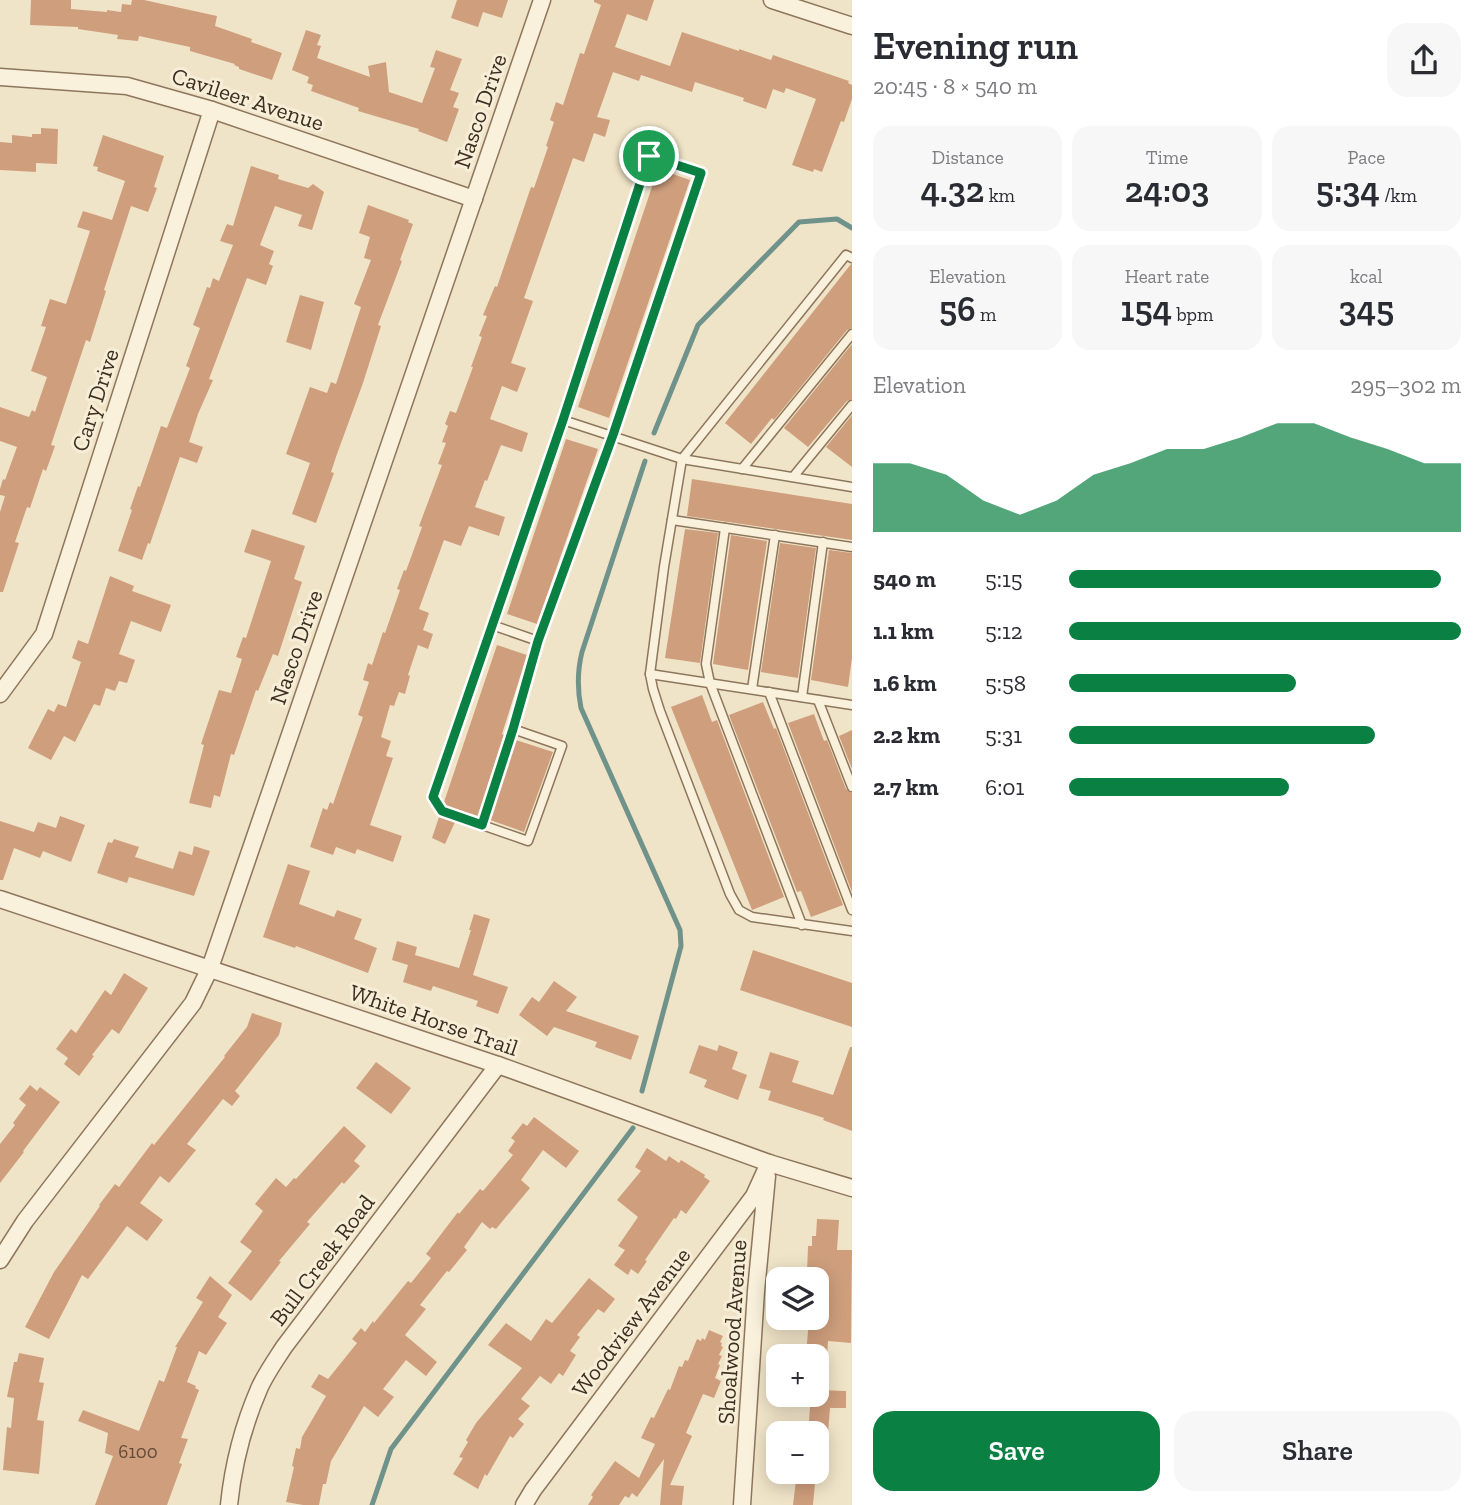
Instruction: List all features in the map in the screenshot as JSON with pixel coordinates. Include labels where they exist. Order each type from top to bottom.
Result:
[{"type":"street","name":"Nasco Drive","points":[[0,1260],[25,1221],[193,1003],[210,968],[542,0]]},
{"type":"street","points":[[772,0],[852,26]]},
{"type":"street","name":"Cavileer Avenue","points":[[0,78],[127,86],[212,110],[474,199]]},
{"type":"street","name":"Cary Drive","points":[[0,694],[44,634],[212,110]]},
{"type":"street","name":"White Horse Trail","points":[[0,899],[498,1065],[769,1163],[852,1188]]},
{"type":"street","name":"Bull Creek Road","points":[[229,1505],[230,1487],[242,1434],[259,1388],[284,1347],[498,1065]]},
{"type":"street","name":"Woodview Avenue","points":[[524,1505],[754,1196],[769,1163]]},
{"type":"street","name":"Shoalwood Avenue","points":[[742,1505],[756,1291],[769,1163]]},
{"type":"lane","points":[[482,825],[538,641],[613,435],[701,173],[649,156],[563,420],[433,797],[442,811],[482,825],[528,841],[562,746],[513,729]]},
{"type":"lane","points":[[852,258],[846,255],[682,459],[650,674],[660,711],[730,894],[739,910],[751,917],[852,931]]},
{"type":"lane","points":[[742,469],[852,334]]},
{"type":"lane","points":[[793,477],[852,405]]},
{"type":"lane","points":[[563,420],[682,459],[852,487]]},
{"type":"lane","points":[[672,520],[852,547]]},
{"type":"lane","points":[[725,527],[706,664],[710,683],[802,925]]},
{"type":"lane","points":[[752,689],[775,535]]},
{"type":"lane","points":[[802,697],[822,542]]},
{"type":"lane","points":[[492,625],[538,641]]},
{"type":"lane","points":[[650,674],[852,705]]},
{"type":"lane","points":[[769,692],[852,910]]},
{"type":"lane","points":[[818,700],[852,787]]},
{"type":"building","points":[[31,0],[71,0],[71,9],[121,12],[122,4],[131,5],[132,0],[144,0],[217,16],[215,26],[282,53],[272,80],[239,69],[235,64],[190,51],[190,47],[139,36],[138,41],[117,39],[118,35],[78,27],[30,25]]},
{"type":"building","points":[[457,0],[508,0],[502,18],[483,12],[478,27],[451,18]]},
{"type":"building","points":[[594,0],[654,0],[647,21],[627,14],[615,47],[670,66],[682,32],[771,60],[773,55],[849,81],[852,85],[852,99],[822,172],[814,169],[813,172],[792,165],[816,99],[786,88],[784,93],[773,89],[766,109],[743,101],[744,98],[695,82],[692,92],[641,75],[639,81],[613,72],[597,117],[610,120],[605,137],[594,133],[584,162],[573,158],[524,298],[533,301],[511,363],[526,368],[517,392],[502,386],[490,419],[528,433],[522,452],[501,445],[475,507],[505,517],[499,536],[469,526],[461,546],[444,540],[419,609],[429,613],[423,630],[433,634],[428,649],[418,645],[405,694],[399,692],[394,706],[390,705],[381,737],[391,741],[386,756],[393,758],[370,825],[402,836],[393,862],[357,849],[355,854],[336,847],[333,855],[310,847],[323,808],[327,810],[330,802],[333,804],[363,717],[358,715],[369,682],[363,680],[368,663],[372,665],[383,632],[385,633],[400,590],[397,589],[422,527],[419,526],[442,465],[438,464],[446,443],[442,442],[448,426],[445,424],[450,411],[456,413],[473,367],[482,337],[479,336],[487,316],[483,315],[495,286],[497,287],[531,187],[534,188],[548,147],[546,146],[554,122],[550,120],[556,102],[563,105],[580,53],[584,54],[601,5]]},
{"type":"building","points":[[306,30],[321,35],[317,45],[321,46],[317,58],[370,77],[368,66],[386,62],[389,92],[422,103],[435,68],[430,67],[436,50],[462,59],[450,90],[459,93],[453,107],[459,109],[447,142],[418,131],[419,129],[358,111],[359,108],[311,91],[313,85],[307,83],[309,77],[292,70]]},
{"type":"building","points":[[41,128],[58,129],[57,164],[36,163],[36,172],[0,170],[0,142],[12,143],[12,135],[32,137],[32,134],[41,134]]},
{"type":"building","points":[[103,135],[164,156],[154,187],[157,188],[148,212],[131,206],[90,342],[86,340],[51,445],[55,446],[46,471],[43,469],[30,508],[27,507],[15,542],[19,543],[3,592],[0,592],[0,512],[5,496],[0,495],[0,489],[17,447],[0,441],[0,407],[29,417],[32,410],[35,412],[47,377],[31,371],[46,327],[41,326],[50,299],[66,304],[90,231],[77,227],[83,211],[112,220],[125,181],[97,171],[98,167],[93,166]]},
{"type":"building","points":[[251,166],[279,175],[278,179],[308,188],[313,184],[324,192],[312,230],[298,226],[302,215],[275,206],[260,245],[274,251],[269,264],[273,266],[266,285],[247,278],[209,379],[213,380],[189,442],[203,447],[197,463],[180,457],[142,560],[118,551],[132,510],[130,509],[161,426],[167,428],[190,368],[186,366],[200,328],[193,325],[207,287],[210,288],[213,278],[219,281],[233,245],[220,241],[227,224],[233,226]]},
{"type":"building","points":[[658,169],[690,180],[609,418],[578,407]]},
{"type":"building","points":[[368,205],[409,220],[408,222],[413,224],[378,325],[381,326],[316,523],[292,514],[310,463],[286,454],[310,387],[327,393],[331,382],[336,384],[361,307],[354,304],[371,260],[364,258],[370,237],[359,233]]},
{"type":"building","points":[[851,264],[852,328],[847,330],[774,420],[772,418],[751,444],[725,423]]},
{"type":"building","points":[[300,295],[324,302],[311,350],[286,342]]},
{"type":"building","points":[[852,344],[852,399],[847,401],[808,447],[784,428]]},
{"type":"building","points":[[852,415],[852,467],[826,447]]},
{"type":"building","points":[[566,439],[598,449],[537,624],[507,614]]},
{"type":"building","points":[[692,479],[852,504],[852,540],[687,516]]},
{"type":"building","points":[[252,529],[305,546],[294,579],[302,582],[278,656],[273,654],[258,691],[256,690],[234,755],[231,754],[220,797],[214,795],[211,808],[189,803],[204,745],[201,744],[219,690],[231,693],[242,659],[236,657],[243,637],[246,638],[271,561],[244,552]]},
{"type":"building","points":[[685,529],[718,533],[700,663],[665,658]]},
{"type":"building","points":[[731,535],[767,541],[748,670],[713,664]]},
{"type":"building","points":[[780,543],[816,548],[798,678],[761,672]]},
{"type":"building","points":[[829,550],[852,553],[852,658],[848,687],[811,680]]},
{"type":"building","points":[[110,576],[134,586],[132,591],[171,605],[161,632],[131,621],[119,654],[135,660],[127,683],[119,681],[115,691],[106,688],[100,706],[94,704],[75,742],[64,736],[51,760],[28,748],[48,709],[54,712],[58,704],[66,707],[81,662],[72,658],[78,640],[88,644]]},
{"type":"building","points":[[497,645],[527,655],[478,816],[446,806],[444,802]]},
{"type":"building","points":[[702,695],[712,722],[717,720],[784,897],[752,910],[671,707]]},
{"type":"building","points":[[763,702],[774,729],[776,728],[843,905],[811,917],[801,891],[797,892],[729,715]]},
{"type":"building","points":[[814,714],[846,789],[852,793],[852,892],[788,723]]},
{"type":"building","points":[[852,730],[852,769],[839,736]]},
{"type":"building","points":[[516,740],[553,752],[524,832],[490,820]]},
{"type":"building","points":[[60,816],[85,825],[71,862],[43,851],[40,858],[14,848],[3,880],[0,880],[0,821],[34,832],[38,822],[56,828]]},
{"type":"building","points":[[439,817],[455,822],[445,844],[432,838]]},
{"type":"building","points":[[114,839],[139,847],[135,857],[173,869],[179,851],[192,855],[194,846],[210,851],[194,896],[129,877],[127,883],[97,873],[108,842],[112,843]]},
{"type":"building","points":[[288,864],[310,871],[299,904],[334,917],[337,910],[362,919],[354,939],[377,948],[368,973],[296,946],[295,948],[263,937]]},
{"type":"building","points":[[474,914],[490,919],[473,975],[508,987],[498,1014],[476,1006],[478,1001],[433,986],[431,991],[403,982],[408,965],[392,960],[397,941],[417,947],[415,955],[459,968]]},
{"type":"building","points":[[753,950],[852,983],[852,1027],[740,990]]},
{"type":"building","points":[[124,973],[148,988],[119,1034],[112,1029],[79,1076],[64,1064],[68,1058],[56,1049],[71,1029],[76,1033],[105,990],[111,995]]},
{"type":"building","points":[[554,981],[577,997],[566,1011],[639,1036],[631,1060],[595,1047],[597,1042],[554,1027],[547,1036],[519,1015],[532,997],[539,1002]]},
{"type":"building","points":[[252,1013],[282,1023],[279,1035],[235,1091],[240,1096],[232,1106],[223,1099],[187,1144],[196,1150],[169,1183],[160,1176],[140,1203],[163,1220],[147,1241],[127,1226],[88,1279],[82,1275],[49,1339],[25,1327],[54,1272],[99,1205],[115,1184],[119,1187],[152,1143],[154,1145],[225,1057],[247,1027]]},
{"type":"building","points":[[699,1045],[717,1051],[719,1045],[738,1052],[732,1069],[747,1075],[738,1100],[704,1087],[707,1080],[689,1073]]},
{"type":"building","points":[[850,1047],[852,1131],[823,1120],[824,1118],[768,1100],[771,1091],[759,1088],[770,1052],[799,1061],[792,1082],[833,1095]]},
{"type":"building","points":[[376,1062],[411,1088],[391,1114],[356,1088]]},
{"type":"building","points":[[30,1085],[37,1091],[40,1087],[60,1102],[0,1183],[0,1144],[26,1105],[19,1099]]},
{"type":"building","points":[[534,1117],[579,1151],[566,1168],[543,1150],[521,1180],[530,1188],[496,1229],[490,1229],[482,1222],[464,1247],[467,1250],[420,1305],[426,1309],[405,1335],[437,1362],[426,1376],[406,1360],[383,1389],[394,1397],[378,1417],[364,1406],[331,1461],[319,1505],[286,1502],[296,1448],[300,1449],[302,1437],[326,1396],[311,1387],[319,1374],[328,1379],[357,1343],[352,1339],[361,1328],[365,1332],[408,1281],[411,1283],[431,1258],[426,1254],[458,1212],[459,1214],[480,1189],[483,1191],[513,1155],[508,1151],[515,1141],[511,1138],[523,1123],[527,1126]]},
{"type":"building","points":[[344,1126],[366,1146],[354,1161],[360,1166],[307,1222],[310,1224],[279,1261],[281,1262],[251,1301],[228,1283],[252,1251],[240,1242],[263,1211],[255,1204],[276,1178],[286,1187],[296,1179]]},
{"type":"building","points":[[647,1148],[666,1161],[669,1156],[679,1163],[681,1160],[710,1181],[686,1214],[681,1210],[676,1219],[674,1218],[638,1274],[631,1269],[628,1275],[614,1265],[625,1250],[618,1246],[638,1217],[617,1200],[641,1171],[635,1167]]},
{"type":"building","points":[[817,1219],[839,1220],[837,1250],[852,1250],[851,1343],[828,1341],[828,1344],[807,1344],[808,1330],[829,1330],[829,1267],[807,1267],[808,1246],[812,1246],[812,1236],[816,1236]]},
{"type":"building","points":[[210,1276],[232,1295],[218,1317],[227,1323],[206,1355],[199,1351],[187,1382],[199,1390],[181,1438],[188,1439],[167,1505],[95,1505],[113,1456],[105,1453],[108,1433],[78,1421],[83,1410],[139,1431],[159,1380],[164,1382],[175,1347],[203,1302],[196,1298]]},
{"type":"building","points":[[589,1278],[615,1299],[604,1313],[598,1309],[577,1335],[580,1337],[570,1351],[576,1355],[563,1376],[559,1373],[551,1384],[540,1376],[521,1399],[530,1406],[518,1419],[524,1424],[513,1438],[510,1436],[478,1489],[453,1474],[463,1458],[459,1457],[476,1423],[522,1368],[488,1345],[506,1323],[531,1341],[546,1319],[552,1323]]},
{"type":"building","points":[[709,1330],[723,1336],[720,1342],[723,1347],[719,1355],[722,1356],[715,1378],[721,1381],[714,1398],[703,1394],[686,1433],[692,1436],[670,1485],[684,1486],[682,1505],[660,1505],[664,1459],[637,1497],[632,1493],[629,1498],[625,1496],[619,1505],[588,1505],[593,1497],[591,1495],[615,1461],[639,1478],[655,1444],[641,1438],[651,1417],[654,1418],[668,1389],[670,1390],[679,1366],[682,1367],[685,1360],[688,1361],[697,1339],[705,1340]]},
{"type":"building","points":[[19,1353],[44,1358],[39,1382],[44,1383],[37,1420],[44,1421],[39,1474],[3,1470],[7,1427],[11,1428],[14,1398],[7,1397],[14,1362],[17,1362]]},
{"type":"building","points":[[829,1390],[846,1391],[846,1408],[830,1408],[829,1421],[809,1421],[810,1407],[829,1407]]},
{"type":"building","points":[[796,1484],[815,1484],[813,1505],[793,1505]]},
{"type":"waterway","points":[[654,433],[698,325],[799,222],[837,219],[852,228]]},
{"type":"waterway","points":[[642,1091],[681,946],[680,930],[581,708],[578,680],[582,652],[645,461]]},
{"type":"waterway","points":[[372,1505],[391,1449],[633,1128]]},
{"type":"route","points":[[649,156],[701,173],[613,435],[538,641],[482,825],[442,811],[433,797],[563,420],[649,156]]}]
